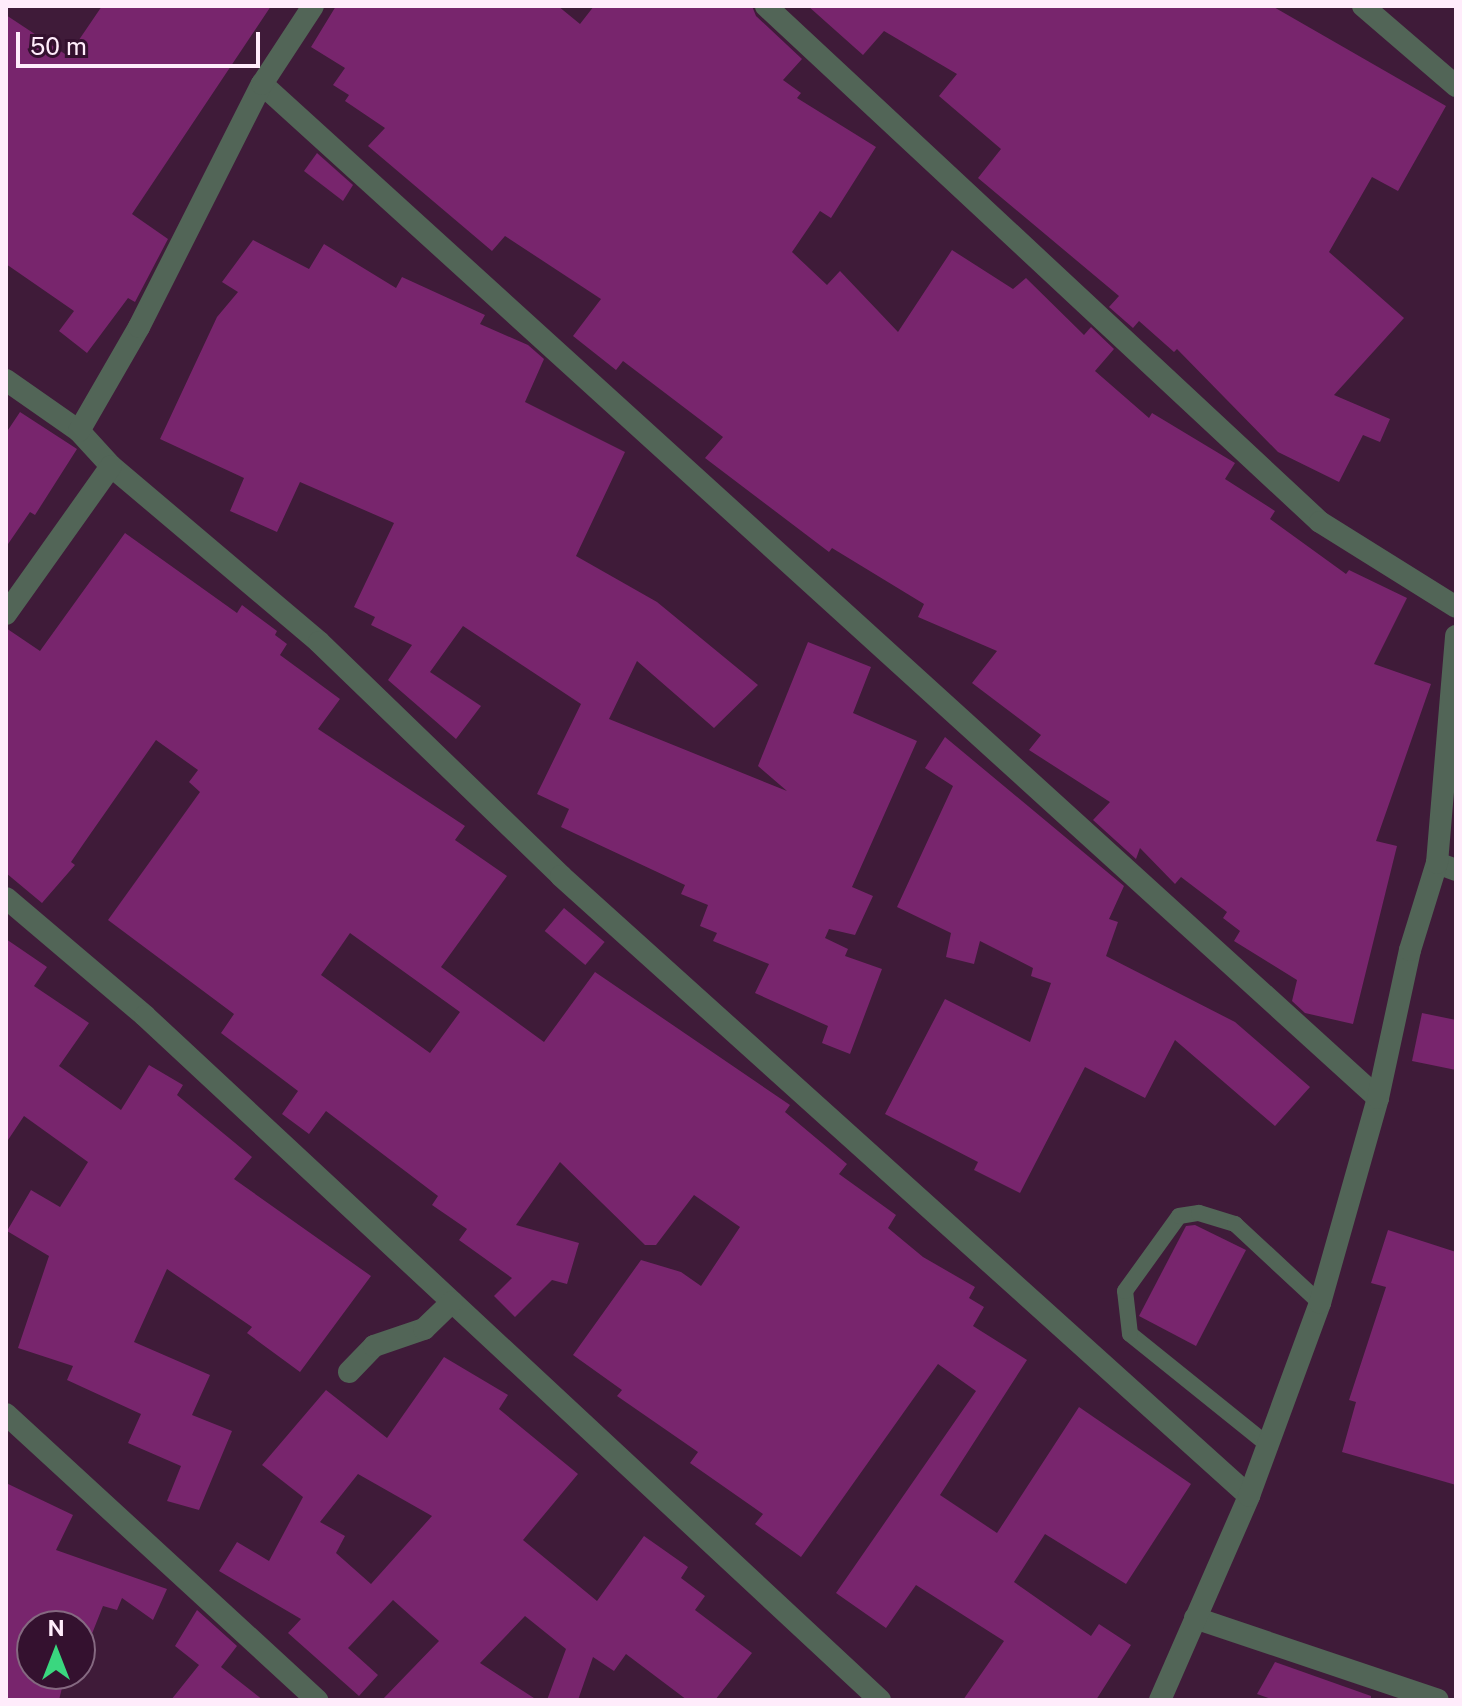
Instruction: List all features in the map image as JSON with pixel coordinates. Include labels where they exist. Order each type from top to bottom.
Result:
[{"type":"street","points":[[79,431],[139,327],[262,84],[313,6]]},
{"type":"street","points":[[766,6],[1320,522],[1456,607]]},
{"type":"street","points":[[1363,6],[1456,86]]},
{"type":"street","points":[[262,84],[1378,1098]]},
{"type":"street","points":[[6,380],[79,431],[111,466],[319,642],[561,876],[1249,1496]]},
{"type":"street","points":[[6,614],[111,466]]},
{"type":"street","points":[[1160,1700],[1249,1496],[1320,1303],[1378,1098],[1410,950],[1447,866],[1456,636]]},
{"type":"street","points":[[6,898],[145,1016],[880,1700]]},
{"type":"street","points":[[349,1372],[374,1346],[424,1329],[452,1302]]},
{"type":"street","points":[[6,1414],[317,1700]]},
{"type":"street","points":[[1195,1618],[1438,1700]]},
{"type":"lane","points":[[1268,1445],[1130,1334],[1125,1291],[1179,1216],[1199,1213],[1235,1224],[1320,1303]]},
{"type":"building","points":[[102,6],[271,6],[132,214],[168,239],[135,302],[128,298],[87,353],[59,331],[74,311],[6,264],[6,15],[68,56]]},
{"type":"building","points":[[336,6],[558,6],[580,24],[594,6],[752,6],[756,16],[802,59],[783,80],[801,93],[797,98],[876,147],[831,218],[820,211],[792,252],[827,285],[840,271],[898,332],[952,250],[1013,289],[1026,278],[1084,335],[1091,327],[1114,349],[1095,371],[1149,418],[1152,413],[1235,463],[1225,479],[1275,511],[1270,519],[1346,574],[1349,570],[1407,598],[1374,664],[1431,684],[1376,841],[1397,846],[1353,1024],[1305,1013],[1292,1001],[1297,980],[1234,941],[1240,931],[1223,918],[1227,912],[1181,877],[1175,884],[1140,848],[1136,859],[1093,820],[1110,802],[1029,750],[1041,735],[972,683],[997,651],[918,617],[924,604],[832,548],[829,552],[705,458],[723,437],[623,361],[616,370],[573,336],[601,299],[505,236],[492,251],[368,146],[385,128],[345,101],[349,95],[333,85],[345,68],[311,47]]},
{"type":"building","points":[[808,6],[1272,6],[1446,106],[1398,191],[1372,177],[1329,252],[1404,318],[1334,395],[1390,419],[1380,442],[1363,435],[1339,482],[1278,452],[1177,349],[1174,352],[1139,321],[1133,328],[1109,307],[1119,296],[978,178],[1001,149],[939,96],[957,74],[884,31],[863,55]]},
{"type":"building","points":[[317,153],[353,185],[343,201],[304,171]]},
{"type":"building","points":[[253,240],[309,269],[324,244],[396,288],[402,277],[485,315],[480,324],[528,345],[544,359],[525,402],[625,452],[576,556],[657,602],[758,685],[714,728],[637,661],[609,719],[787,791],[758,766],[808,642],[871,667],[853,713],[917,741],[852,887],[873,896],[855,935],[829,929],[825,938],[848,949],[845,956],[882,969],[850,1054],[822,1043],[828,1026],[755,993],[769,964],[713,941],[717,933],[700,926],[708,905],[681,894],[685,885],[561,827],[569,809],[537,794],[581,704],[463,626],[430,672],[481,706],[456,739],[388,680],[412,645],[371,625],[375,617],[354,607],[394,523],[300,482],[277,532],[230,511],[244,478],[160,439],[217,317],[238,292],[222,282]]},
{"type":"building","points":[[20,412],[77,449],[35,515],[30,512],[6,547],[6,433]]},
{"type":"building","points":[[125,533],[237,613],[242,605],[277,631],[275,635],[287,644],[280,655],[340,699],[318,729],[465,826],[455,840],[507,876],[441,967],[544,1042],[595,972],[790,1105],[785,1112],[847,1164],[839,1174],[896,1215],[888,1228],[923,1257],[975,1287],[969,1298],[984,1307],[973,1326],[1027,1360],[940,1495],[997,1533],[1079,1407],[1191,1484],[1126,1584],[1045,1534],[1014,1582],[1091,1636],[1099,1624],[1131,1645],[1096,1700],[963,1700],[1004,1641],[916,1585],[886,1628],[836,1593],[976,1391],[938,1364],[801,1557],[755,1524],[763,1514],[690,1463],[698,1452],[617,1396],[622,1390],[573,1355],[641,1260],[681,1272],[701,1286],[740,1227],[694,1195],[656,1245],[645,1245],[560,1162],[516,1225],[579,1243],[567,1284],[552,1280],[515,1317],[494,1296],[512,1278],[459,1240],[467,1229],[432,1205],[438,1196],[326,1111],[309,1134],[282,1114],[298,1091],[221,1033],[234,1014],[108,920],[200,792],[189,782],[198,770],[156,740],[71,862],[75,865],[42,903],[6,873],[6,628],[40,651]],"holes":[[[350,933],[460,1012],[430,1053],[321,975]]]},
{"type":"building","points":[[945,737],[1124,886],[1109,919],[1118,922],[1106,956],[1235,1022],[1310,1087],[1275,1126],[1175,1040],[1145,1098],[1085,1067],[1020,1193],[974,1170],[978,1162],[885,1114],[945,999],[1030,1042],[1051,983],[1031,976],[1033,968],[980,941],[974,964],[946,957],[951,933],[897,907],[953,786],[925,768]]},
{"type":"building","points":[[564,908],[605,942],[585,965],[545,931]]},
{"type":"building","points":[[6,939],[47,967],[34,986],[89,1023],[59,1066],[121,1110],[149,1065],[183,1085],[177,1095],[252,1157],[234,1179],[371,1276],[300,1372],[247,1333],[252,1327],[167,1269],[134,1342],[210,1375],[192,1415],[232,1431],[199,1510],[167,1501],[181,1466],[128,1443],[141,1414],[67,1380],[73,1366],[18,1348],[49,1256],[7,1231],[31,1190],[60,1207],[88,1162],[24,1116],[6,1143]]},
{"type":"building","points":[[1422,1013],[1456,1020],[1456,1070],[1412,1061]]},
{"type":"building","points":[[1195,1225],[1246,1250],[1196,1346],[1139,1316],[1186,1226]]},
{"type":"building","points":[[1388,1230],[1456,1252],[1456,1485],[1342,1452],[1356,1402],[1349,1400],[1386,1287],[1371,1283]]},
{"type":"building","points":[[444,1357],[508,1395],[499,1409],[578,1474],[523,1540],[597,1601],[644,1536],[688,1567],[681,1578],[705,1596],[695,1610],[752,1653],[715,1700],[687,1700],[626,1654],[614,1671],[593,1657],[578,1700],[547,1700],[566,1649],[525,1616],[480,1663],[537,1700],[382,1700],[439,1641],[393,1600],[348,1648],[378,1675],[359,1696],[288,1633],[301,1619],[219,1571],[237,1542],[269,1561],[303,1497],[262,1465],[326,1390],[387,1438]],"holes":[[[358,1474],[432,1516],[371,1584],[336,1553],[345,1536],[320,1522]]]},
{"type":"building","points":[[6,1483],[73,1515],[56,1550],[167,1589],[153,1620],[122,1598],[117,1610],[103,1606],[96,1624],[96,1610],[16,1610],[16,1690],[62,1690],[59,1700],[6,1700]]},
{"type":"building","points":[[197,1610],[237,1646],[221,1667],[263,1700],[171,1700],[199,1665],[175,1646]]},
{"type":"building","points":[[1275,1662],[1371,1696],[1371,1700],[1274,1700],[1257,1694]]}]
